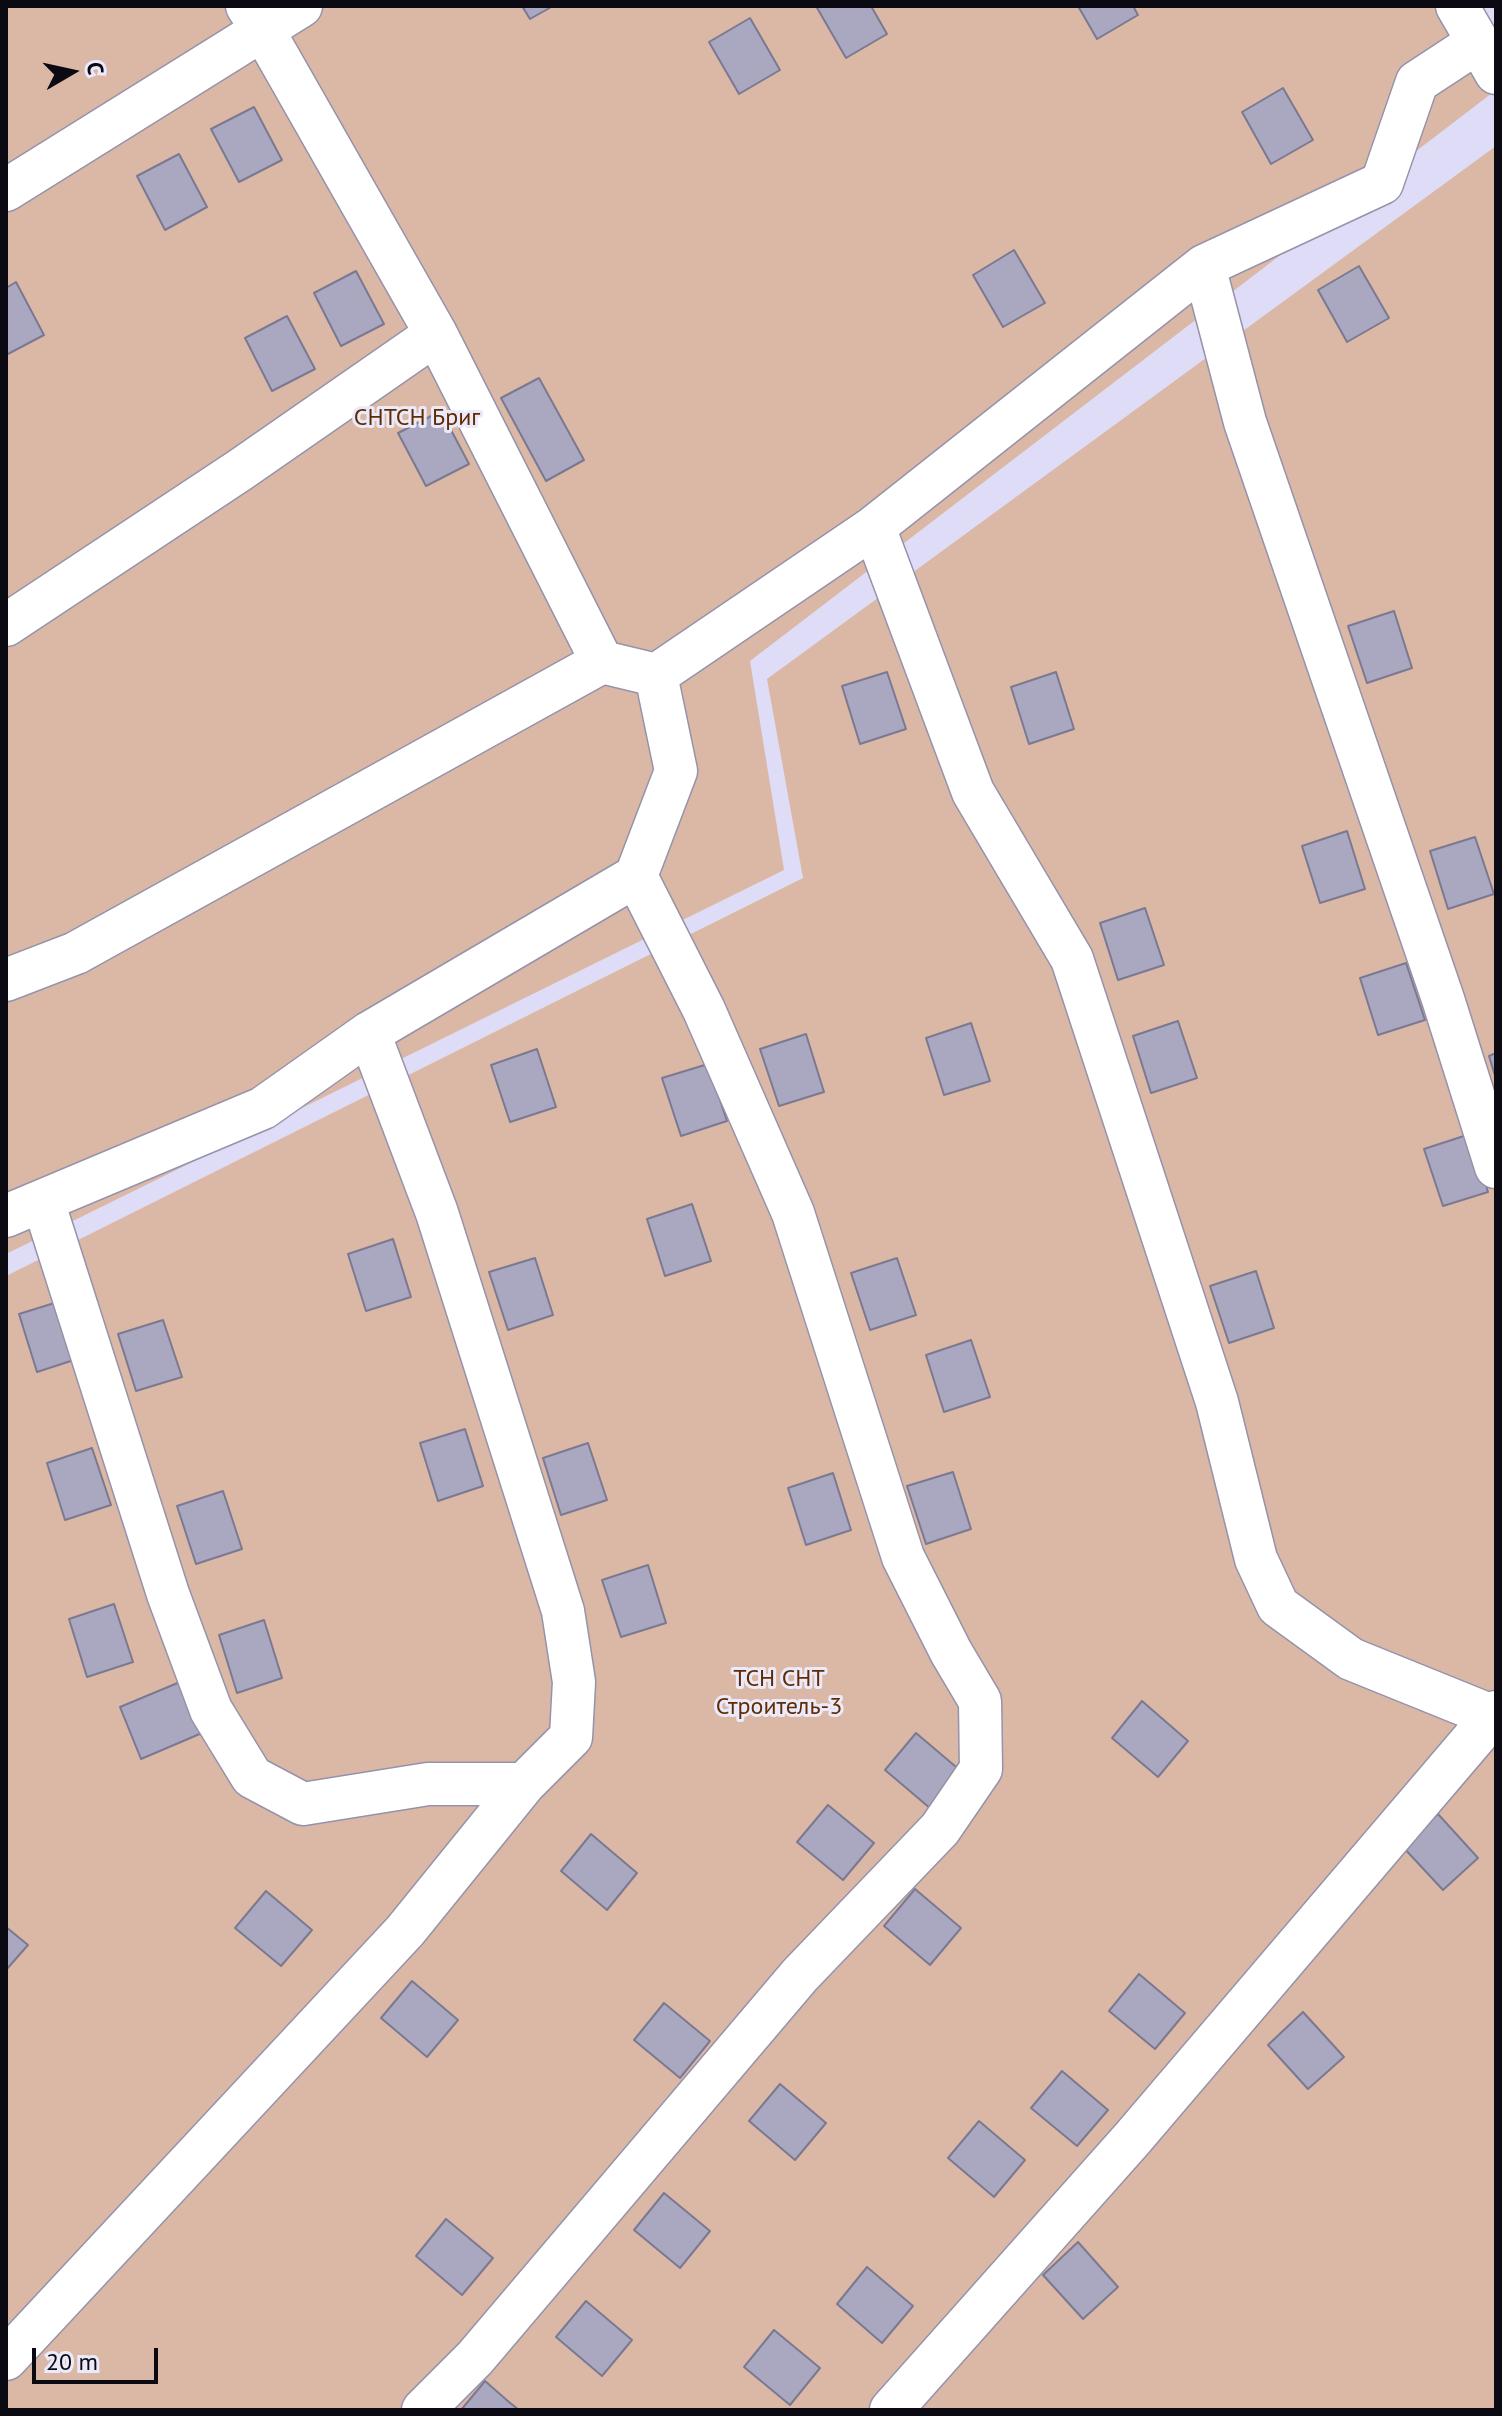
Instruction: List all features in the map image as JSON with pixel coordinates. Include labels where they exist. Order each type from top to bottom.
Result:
[{"type":"street","points":[[6,190],[255,18],[301,6]]},
{"type":"street","points":[[6,980],[76,953],[602,662],[656,675],[874,527],[1204,266],[1382,183],[1417,82],[1487,57],[1457,6]]},
{"type":"street","points":[[255,18],[436,334],[602,662]]},
{"type":"street","points":[[1204,266],[1245,422],[1443,999],[1496,1167]]},
{"type":"street","points":[[6,625],[240,470],[436,334]]},
{"type":"street","points":[[874,527],[973,792],[1072,959],[1217,1402],[1256,1559],[1278,1606],[1351,1659],[1494,1714],[1132,2139],[891,2410]]},
{"type":"street","points":[[524,1784],[428,1784],[303,1804],[252,1777],[211,1710],[24,1208],[263,1108],[369,1033],[636,876],[676,771],[656,675]]},
{"type":"street","points":[[423,2410],[475,2358],[800,1975],[940,1829],[981,1769],[980,1701],[951,1652],[903,1557],[793,1213],[704,1010],[636,876]]},
{"type":"street","points":[[6,2359],[405,1931],[524,1784],[571,1737],[574,1682],[563,1611],[437,1213],[369,1033]]},
{"type":"green space","name":"СНТСН Бриг","points":[[6,6],[1471,6],[1496,90],[750,661],[784,870],[6,1254]]},
{"type":"green space","name":"ТСН СНТ Строитель-3","points":[[1496,146],[1496,2410],[8,2410],[6,1276],[803,878],[767,679]]},
{"type":"building","points":[[522,6],[553,6],[530,19]]},
{"type":"building","points":[[816,6],[871,6],[887,34],[846,58]]},
{"type":"building","points":[[1078,6],[1133,6],[1138,15],[1097,39]]},
{"type":"building","points":[[750,18],[780,70],[739,94],[709,42]]},
{"type":"building","points":[[1283,88],[1313,140],[1271,164],[1242,112]]},
{"type":"building","points":[[254,107],[282,160],[239,182],[211,129]]},
{"type":"building","points":[[179,154],[207,207],[165,230],[137,176]]},
{"type":"building","points":[[1014,250],[1045,303],[1003,327],[973,275]]},
{"type":"building","points":[[1359,266],[1389,318],[1347,342],[1318,290]]},
{"type":"building","points":[[356,271],[384,324],[341,346],[314,293]]},
{"type":"building","points":[[16,282],[44,335],[6,355],[6,288]]},
{"type":"building","points":[[287,316],[315,369],[272,391],[245,338]]},
{"type":"building","points":[[539,378],[584,460],[546,481],[501,398]]},
{"type":"building","points":[[441,411],[469,464],[426,486],[398,433]]},
{"type":"building","points":[[1394,611],[1412,668],[1367,683],[1348,626]]},
{"type":"building","points":[[887,672],[906,729],[860,744],[842,686]]},
{"type":"building","points":[[1056,672],[1074,729],[1029,744],[1011,687]]},
{"type":"building","points":[[1347,831],[1365,889],[1320,903],[1302,846]]},
{"type":"building","points":[[1475,837],[1494,894],[1448,909],[1430,851]]},
{"type":"building","points":[[1145,908],[1164,965],[1118,980],[1100,923]]},
{"type":"building","points":[[1406,963],[1425,1020],[1378,1035],[1360,978]]},
{"type":"building","points":[[1178,1021],[1197,1078],[1151,1093],[1133,1036]]},
{"type":"building","points":[[971,1023],[990,1081],[944,1095],[926,1038]]},
{"type":"building","points":[[806,1034],[824,1092],[779,1106],[760,1049]]},
{"type":"building","points":[[537,1049],[556,1107],[510,1122],[491,1065]]},
{"type":"building","points":[[1496,1053],[1496,1079],[1489,1056]]},
{"type":"building","points":[[708,1064],[727,1121],[681,1136],[662,1078]]},
{"type":"building","points":[[1470,1134],[1488,1192],[1443,1206],[1424,1149]]},
{"type":"building","points":[[692,1204],[711,1261],[665,1276],[647,1219]]},
{"type":"building","points":[[393,1239],[411,1297],[366,1311],[348,1254]]},
{"type":"building","points":[[535,1258],[553,1315],[508,1330],[489,1272]]},
{"type":"building","points":[[897,1258],[916,1315],[870,1330],[851,1273]]},
{"type":"building","points":[[1256,1271],[1274,1328],[1229,1343],[1210,1286]]},
{"type":"building","points":[[64,1300],[83,1357],[37,1372],[19,1314]]},
{"type":"building","points":[[163,1320],[182,1377],[136,1391],[118,1334]]},
{"type":"building","points":[[971,1340],[990,1397],[944,1412],[926,1355]]},
{"type":"building","points":[[465,1429],[483,1486],[438,1501],[420,1443]]},
{"type":"building","points":[[588,1443],[607,1500],[561,1515],[543,1458]]},
{"type":"building","points":[[92,1448],[111,1505],[65,1520],[47,1463]]},
{"type":"building","points":[[953,1472],[971,1529],[926,1544],[907,1486]]},
{"type":"building","points":[[833,1473],[851,1530],[806,1545],[788,1488]]},
{"type":"building","points":[[223,1491],[242,1549],[196,1564],[177,1506]]},
{"type":"building","points":[[648,1565],[666,1623],[621,1637],[602,1580]]},
{"type":"building","points":[[114,1604],[133,1662],[87,1677],[69,1619]]},
{"type":"building","points":[[264,1620],[282,1678],[237,1693],[219,1635]]},
{"type":"building","points":[[180,1682],[202,1733],[141,1759],[120,1707]]},
{"type":"building","points":[[1142,1701],[1188,1741],[1158,1777],[1112,1738]]},
{"type":"building","points":[[916,1733],[962,1772],[931,1809],[885,1770]]},
{"type":"building","points":[[828,1805],[874,1843],[843,1880],[797,1842]]},
{"type":"building","points":[[1438,1814],[1478,1858],[1443,1890],[1402,1846]]},
{"type":"building","points":[[591,1834],[637,1873],[607,1910],[561,1871]]},
{"type":"building","points":[[915,1889],[961,1928],[930,1965],[884,1926]]},
{"type":"building","points":[[266,1891],[312,1930],[281,1966],[235,1928]]},
{"type":"building","points":[[6,1927],[28,1945],[6,1970]]},
{"type":"building","points":[[1139,1974],[1185,2013],[1155,2049],[1109,2011]]},
{"type":"building","points":[[412,1981],[458,2020],[427,2057],[381,2018]]},
{"type":"building","points":[[664,2003],[710,2041],[680,2078],[634,2040]]},
{"type":"building","points":[[1303,2012],[1344,2057],[1308,2089],[1268,2045]]},
{"type":"building","points":[[1062,2071],[1108,2110],[1077,2146],[1031,2108]]},
{"type":"building","points":[[780,2084],[826,2123],[795,2160],[749,2121]]},
{"type":"building","points":[[979,2121],[1025,2160],[994,2197],[948,2158]]},
{"type":"building","points":[[664,2193],[710,2231],[680,2268],[634,2230]]},
{"type":"building","points":[[446,2219],[493,2258],[462,2295],[416,2256]]},
{"type":"building","points":[[1078,2242],[1118,2287],[1083,2319],[1043,2275]]},
{"type":"building","points":[[867,2267],[913,2306],[882,2343],[837,2304]]},
{"type":"building","points":[[586,2301],[632,2340],[602,2376],[556,2337]]},
{"type":"building","points":[[774,2330],[820,2368],[790,2405],[744,2367]]},
{"type":"building","points":[[485,2381],[509,2402],[519,2410],[461,2410]]}]
